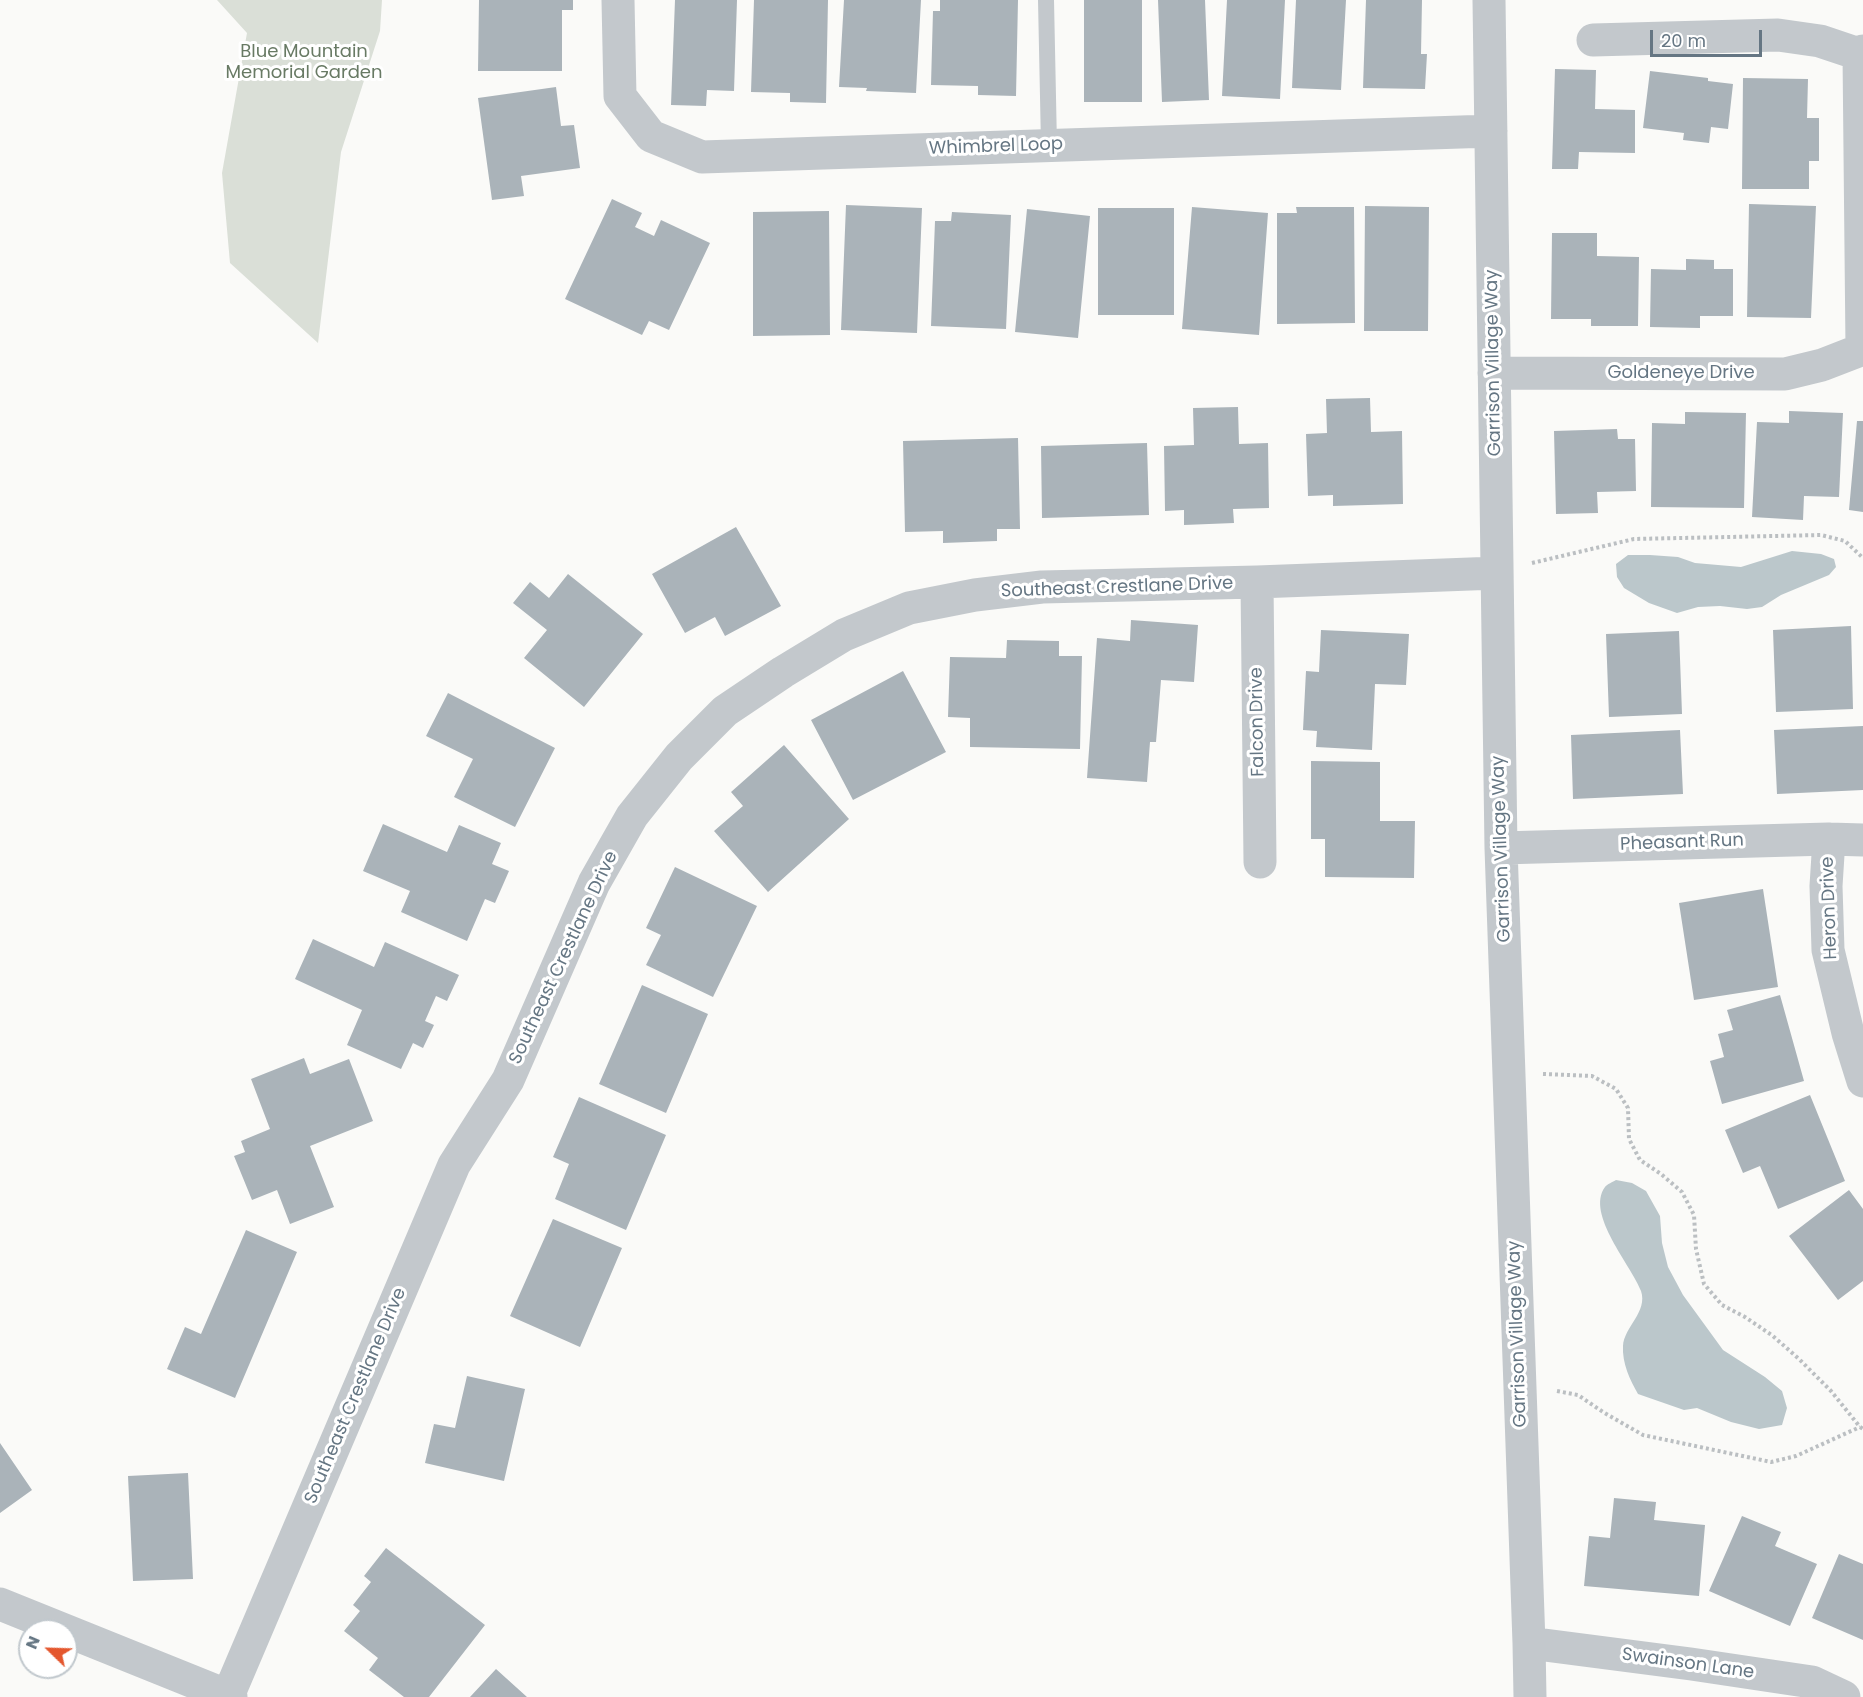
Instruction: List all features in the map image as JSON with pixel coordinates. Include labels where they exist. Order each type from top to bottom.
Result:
[{"type":"street","name":"Whimbrel Loop","points":[[618,0],[620,96],[651,136],[702,157],[1491,131]]},
{"type":"street","name":"Garrison Village Way","points":[[1489,0],[1501,848],[1530,1697]]},
{"type":"street","points":[[1593,40],[1778,35],[1820,40],[1861,52],[1863,348]]},
{"type":"street","name":"Goldeneye Drive","points":[[1494,373],[1785,374],[1822,365],[1863,348]]},
{"type":"street","name":"Southeast Crestlane Drive","points":[[229,1696],[454,1165],[508,1080],[594,883],[632,816],[680,757],[725,711],[844,635],[909,608],[975,595],[1042,587],[1497,573]]},
{"type":"street","name":"Falcon Drive","points":[[1257,582],[1260,862]]},
{"type":"street","name":"Heron Drive","points":[[1829,839],[1826,886],[1828,950],[1848,1033],[1863,1081]]},
{"type":"street","name":"Pheasant Run","points":[[1501,848],[1863,840]]},
{"type":"street","points":[[0,1604],[229,1696]]},
{"type":"street","name":"Swainson Lane","points":[[1529,1643],[1812,1682],[1844,1697]]},
{"type":"lane","points":[[1046,0],[1049,146]]},
{"type":"path","points":[[1497,573],[1634,539],[1821,535],[1845,541],[1863,558]]},
{"type":"path","points":[[1509,1070],[1556,1076],[1592,1076],[1616,1089],[1628,1108],[1629,1139],[1640,1160],[1682,1192],[1694,1215],[1696,1249],[1704,1284],[1722,1305],[1773,1336],[1800,1360],[1831,1391],[1862,1428],[1796,1456],[1771,1462],[1643,1435],[1578,1395],[1552,1390],[1520,1390]]},
{"type":"green space","name":"Blue Mountain Memorial Garden","points":[[217,0],[382,0],[380,31],[341,152],[318,343],[230,263],[222,173],[247,33]]},
{"type":"shaded area","points":[[1792,551],[1821,554],[1834,559],[1836,567],[1829,575],[1781,595],[1762,607],[1747,609],[1720,606],[1698,607],[1677,613],[1649,603],[1624,588],[1617,577],[1616,564],[1628,555],[1678,557],[1695,563],[1741,567]]},
{"type":"shaded area","points":[[1616,1180],[1632,1183],[1646,1191],[1660,1216],[1662,1243],[1668,1267],[1683,1295],[1723,1350],[1782,1391],[1787,1408],[1782,1425],[1759,1429],[1731,1422],[1697,1408],[1684,1410],[1638,1394],[1625,1365],[1623,1346],[1627,1332],[1639,1313],[1641,1291],[1612,1240],[1601,1211],[1600,1198],[1605,1187]]},
{"type":"building","points":[[479,0],[573,0],[573,10],[562,10],[562,71],[478,71]]},
{"type":"building","points":[[675,0],[737,0],[734,91],[707,90],[706,106],[671,105]]},
{"type":"building","points":[[754,0],[828,0],[826,103],[790,102],[790,93],[751,92]]},
{"type":"building","points":[[844,0],[921,0],[916,93],[866,91],[867,88],[839,87]]},
{"type":"building","points":[[940,0],[1018,0],[1016,96],[978,95],[978,86],[931,85],[933,11],[940,11]]},
{"type":"building","points":[[1084,0],[1142,0],[1142,102],[1084,102]]},
{"type":"building","points":[[1158,0],[1205,0],[1209,100],[1162,102]]},
{"type":"building","points":[[1227,0],[1285,0],[1280,99],[1222,96]]},
{"type":"building","points":[[1296,0],[1346,0],[1341,90],[1292,88]]},
{"type":"building","points":[[1366,0],[1422,0],[1421,54],[1427,54],[1425,89],[1363,88]]},
{"type":"building","points":[[1555,69],[1596,70],[1595,109],[1635,110],[1635,153],[1579,152],[1578,169],[1552,169]]},
{"type":"building","points":[[1650,71],[1708,78],[1708,81],[1733,84],[1728,129],[1711,127],[1709,143],[1683,140],[1684,133],[1643,128]]},
{"type":"building","points":[[1743,78],[1808,79],[1807,118],[1819,118],[1819,161],[1809,161],[1809,189],[1742,189]]},
{"type":"building","points":[[556,87],[561,126],[574,125],[580,168],[521,176],[524,196],[492,200],[478,98]]},
{"type":"building","points":[[612,199],[642,213],[635,227],[654,236],[661,220],[710,243],[669,330],[649,321],[642,335],[565,299]]},
{"type":"building","points":[[1749,204],[1816,206],[1811,318],[1747,317]]},
{"type":"building","points":[[846,205],[922,208],[917,333],[841,330]]},
{"type":"building","points":[[1365,206],[1429,207],[1428,331],[1364,331]]},
{"type":"building","points":[[1192,207],[1268,213],[1259,335],[1182,329]]},
{"type":"building","points":[[1296,207],[1354,207],[1355,323],[1277,324],[1277,213],[1297,213]]},
{"type":"building","points":[[1098,208],[1174,208],[1174,315],[1098,315]]},
{"type":"building","points":[[1027,209],[1090,216],[1078,338],[1015,332]]},
{"type":"building","points":[[829,211],[830,335],[753,336],[753,212]]},
{"type":"building","points":[[952,212],[1011,215],[1006,329],[931,326],[935,221],[951,221]]},
{"type":"building","points":[[1552,233],[1597,233],[1597,256],[1639,257],[1638,326],[1591,326],[1591,319],[1551,319]]},
{"type":"building","points":[[1686,259],[1714,260],[1714,269],[1733,269],[1733,316],[1700,316],[1700,328],[1650,327],[1651,269],[1686,270]]},
{"type":"building","points":[[1370,398],[1371,432],[1402,431],[1403,504],[1333,506],[1333,495],[1308,496],[1306,434],[1327,433],[1326,399]]},
{"type":"building","points":[[1238,407],[1239,444],[1268,443],[1269,508],[1233,509],[1234,523],[1184,525],[1184,510],[1165,511],[1164,446],[1194,445],[1193,408]]},
{"type":"building","points":[[1789,411],[1843,413],[1839,497],[1804,496],[1803,520],[1752,517],[1757,422],[1789,423]]},
{"type":"building","points":[[1685,412],[1746,413],[1744,508],[1651,507],[1652,423],[1685,424]]},
{"type":"building","points":[[1857,421],[1863,421],[1863,512],[1849,510]]},
{"type":"building","points":[[1617,429],[1618,439],[1635,439],[1636,491],[1597,492],[1598,513],[1556,514],[1554,431]]},
{"type":"building","points":[[1018,438],[1020,529],[997,529],[997,541],[943,543],[943,531],[905,532],[903,441]]},
{"type":"building","points":[[1147,443],[1149,515],[1042,518],[1041,446]]},
{"type":"building","points":[[736,527],[781,606],[725,636],[715,617],[685,633],[652,574]]},
{"type":"building","points":[[568,574],[643,634],[584,707],[524,658],[547,630],[513,603],[530,582],[549,598]]},
{"type":"building","points":[[1131,620],[1198,625],[1194,682],[1161,680],[1156,742],[1150,742],[1147,782],[1087,778],[1097,638],[1130,641]]},
{"type":"building","points":[[1851,626],[1853,709],[1776,712],[1773,630]]},
{"type":"building","points":[[1321,630],[1409,634],[1406,685],[1375,684],[1372,750],[1316,747],[1317,731],[1303,730],[1306,671],[1319,672]]},
{"type":"building","points":[[1679,631],[1682,714],[1609,717],[1606,634]]},
{"type":"building","points":[[1007,640],[1059,641],[1059,656],[1082,656],[1080,749],[970,747],[970,718],[948,717],[950,657],[1006,658]]},
{"type":"building","points":[[903,671],[946,752],[853,800],[811,720]]},
{"type":"building","points":[[448,693],[555,748],[515,827],[454,797],[473,759],[426,736]]},
{"type":"building","points":[[1863,726],[1863,790],[1777,794],[1774,730]]},
{"type":"building","points":[[1680,730],[1683,794],[1573,799],[1571,735]]},
{"type":"building","points":[[784,745],[849,819],[768,892],[714,831],[743,806],[731,792]]},
{"type":"building","points":[[1311,761],[1380,762],[1380,821],[1415,821],[1414,878],[1325,877],[1325,839],[1311,839]]},
{"type":"building","points":[[383,824],[447,852],[459,825],[501,843],[492,864],[509,871],[495,903],[485,899],[467,941],[401,912],[410,891],[363,871]]},
{"type":"building","points":[[675,867],[757,906],[713,997],[646,965],[661,935],[646,928]]},
{"type":"building","points":[[1763,889],[1778,987],[1694,1000],[1679,903]]},
{"type":"building","points":[[313,939],[374,967],[385,942],[459,975],[447,1001],[436,996],[425,1021],[434,1025],[423,1048],[413,1043],[401,1069],[347,1045],[362,1010],[295,979]]},
{"type":"building","points":[[642,985],[708,1014],[666,1113],[599,1084]]},
{"type":"building","points":[[1780,995],[1804,1081],[1722,1104],[1710,1061],[1724,1057],[1718,1034],[1733,1030],[1727,1010]]},
{"type":"building","points":[[304,1058],[310,1074],[349,1059],[373,1121],[310,1146],[334,1207],[290,1224],[277,1190],[252,1200],[234,1156],[245,1152],[241,1141],[270,1129],[251,1079]]},
{"type":"building","points":[[1810,1095],[1845,1181],[1778,1209],[1760,1166],[1743,1173],[1725,1130]]},
{"type":"building","points":[[579,1097],[666,1135],[626,1230],[555,1199],[569,1164],[553,1157]]},
{"type":"building","points":[[1849,1190],[1863,1209],[1863,1281],[1838,1300],[1789,1236]]},
{"type":"building","points":[[553,1219],[622,1248],[580,1347],[510,1316]]},
{"type":"building","points":[[246,1230],[297,1252],[235,1398],[167,1369],[185,1327],[201,1334]]},
{"type":"building","points":[[467,1376],[525,1389],[504,1481],[425,1463],[434,1424],[455,1428]]},
{"type":"building","points":[[0,1443],[32,1490],[0,1513]]},
{"type":"building","points":[[188,1473],[193,1579],[133,1581],[128,1476]]},
{"type":"building","points":[[1614,1498],[1656,1502],[1654,1520],[1705,1525],[1699,1596],[1584,1586],[1589,1536],[1610,1538]]},
{"type":"building","points":[[1742,1516],[1781,1532],[1775,1546],[1817,1564],[1790,1626],[1709,1591]]},
{"type":"building","points":[[386,1548],[485,1625],[429,1697],[404,1697],[369,1670],[378,1658],[344,1631],[360,1611],[353,1605],[371,1582],[364,1576]]},
{"type":"building","points":[[1839,1554],[1863,1564],[1863,1640],[1812,1618]]},
{"type":"building","points":[[496,1669],[527,1697],[470,1697]]}]
